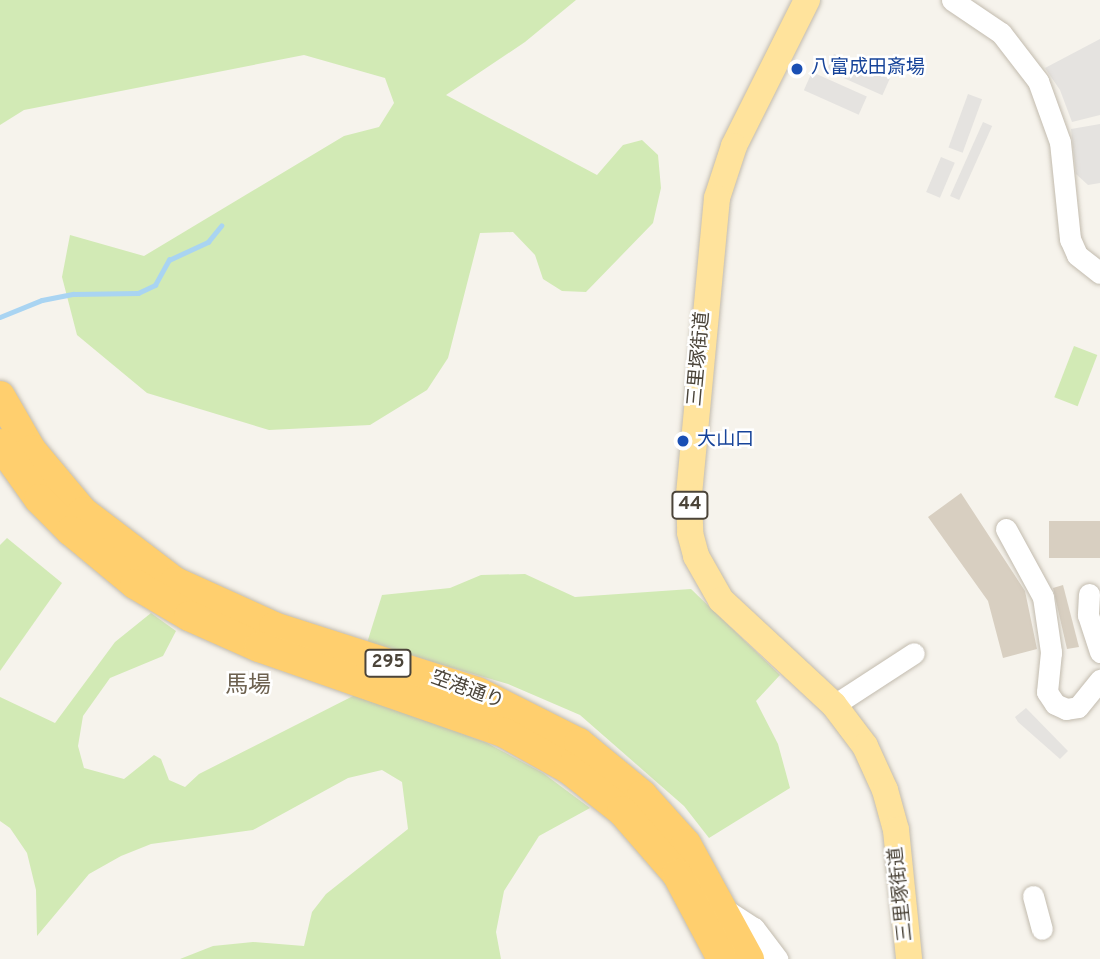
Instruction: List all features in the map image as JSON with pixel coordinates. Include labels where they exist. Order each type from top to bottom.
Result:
[{"type":"highway","name":"空港通り","points":[[0,396],[25,441],[55,481],[83,512],[146,564],[209,600],[274,628],[477,692],[579,743],[667,821],[703,868],[749,959]]},
{"type":"highway","name":"空港通り","points":[[0,444],[39,499],[71,531],[135,584],[189,616],[259,647],[491,727],[569,769],[622,811],[677,874],[722,959]]},
{"type":"main road","name":"三里塚街道","points":[[807,0],[734,146],[718,198],[691,469],[690,534],[696,556],[721,600],[834,705],[865,746],[885,790],[896,830],[909,959]]},
{"type":"street","points":[[952,0],[1000,33],[1038,81],[1060,142],[1070,239],[1077,255],[1100,273]]},
{"type":"street","points":[[1006,529],[1022,552],[1043,597],[1051,652],[1047,692],[1055,704],[1066,709],[1078,707],[1100,680]]},
{"type":"street","points":[[1089,594],[1090,626],[1100,652]]},
{"type":"street","points":[[834,705],[914,653]]},
{"type":"street","points":[[1033,896],[1042,929]]},
{"type":"street","points":[[726,910],[754,928],[776,959]]},
{"type":"green space","points":[[0,0],[576,0],[525,42],[446,95],[597,175],[623,145],[642,140],[658,155],[661,188],[653,223],[586,292],[562,291],[543,279],[535,255],[513,232],[480,233],[448,358],[427,390],[370,425],[269,430],[147,393],[77,335],[62,277],[70,235],[144,256],[344,136],[379,127],[394,103],[385,78],[304,55],[24,110],[0,125]]},
{"type":"green space","points":[[1074,346],[1097,355],[1078,406],[1054,397]]},
{"type":"green space","points":[[7,538],[62,583],[0,671],[0,545]]},
{"type":"green space","points":[[525,574],[575,597],[691,589],[780,675],[756,701],[778,744],[790,788],[709,838],[684,806],[580,715],[508,684],[367,643],[382,595],[450,588],[481,575]]},
{"type":"green space","points":[[151,613],[176,631],[163,656],[110,678],[83,716],[78,746],[84,768],[124,779],[154,755],[161,759],[169,780],[185,787],[199,774],[357,694],[487,743],[543,773],[590,808],[539,836],[504,891],[496,932],[501,959],[180,959],[213,946],[253,942],[304,946],[312,912],[326,894],[408,829],[402,782],[382,770],[348,778],[253,830],[151,844],[121,856],[89,874],[37,936],[36,890],[27,853],[10,828],[0,821],[0,697],[55,723],[115,642]]},
{"type":"shaded area","points":[[1100,39],[1100,115],[1072,122],[1060,90],[1045,68]]},
{"type":"shaded area","points":[[834,54],[890,79],[882,95],[827,70]]},
{"type":"shaded area","points":[[812,72],[867,96],[859,115],[804,90]]},
{"type":"shaded area","points":[[968,94],[982,99],[963,153],[949,148]]},
{"type":"shaded area","points":[[983,122],[992,126],[959,200],[950,196]]},
{"type":"shaded area","points":[[1100,124],[1100,183],[1088,185],[1076,174],[1071,129]]},
{"type":"shaded area","points":[[941,157],[955,163],[940,198],[926,192]]},
{"type":"shaded area","points":[[1026,708],[1068,751],[1060,759],[1018,722],[1015,717]]},
{"type":"building","points":[[961,493],[1025,591],[1037,649],[1003,658],[988,601],[928,517]]},
{"type":"building","points":[[1049,521],[1100,521],[1100,558],[1049,558]]},
{"type":"building","points":[[1063,585],[1079,647],[1067,649],[1053,588]]},
{"type":"waterway","points":[[0,317],[42,300],[73,294],[138,293],[155,285],[169,260],[208,242],[221,226]]},
{"type":"place","name":"八富成田斎場","points":[[797,69]]},
{"type":"place","name":"大山口","points":[[683,441]]},
{"type":"district","name":"馬場","points":[[248,687]]}]
